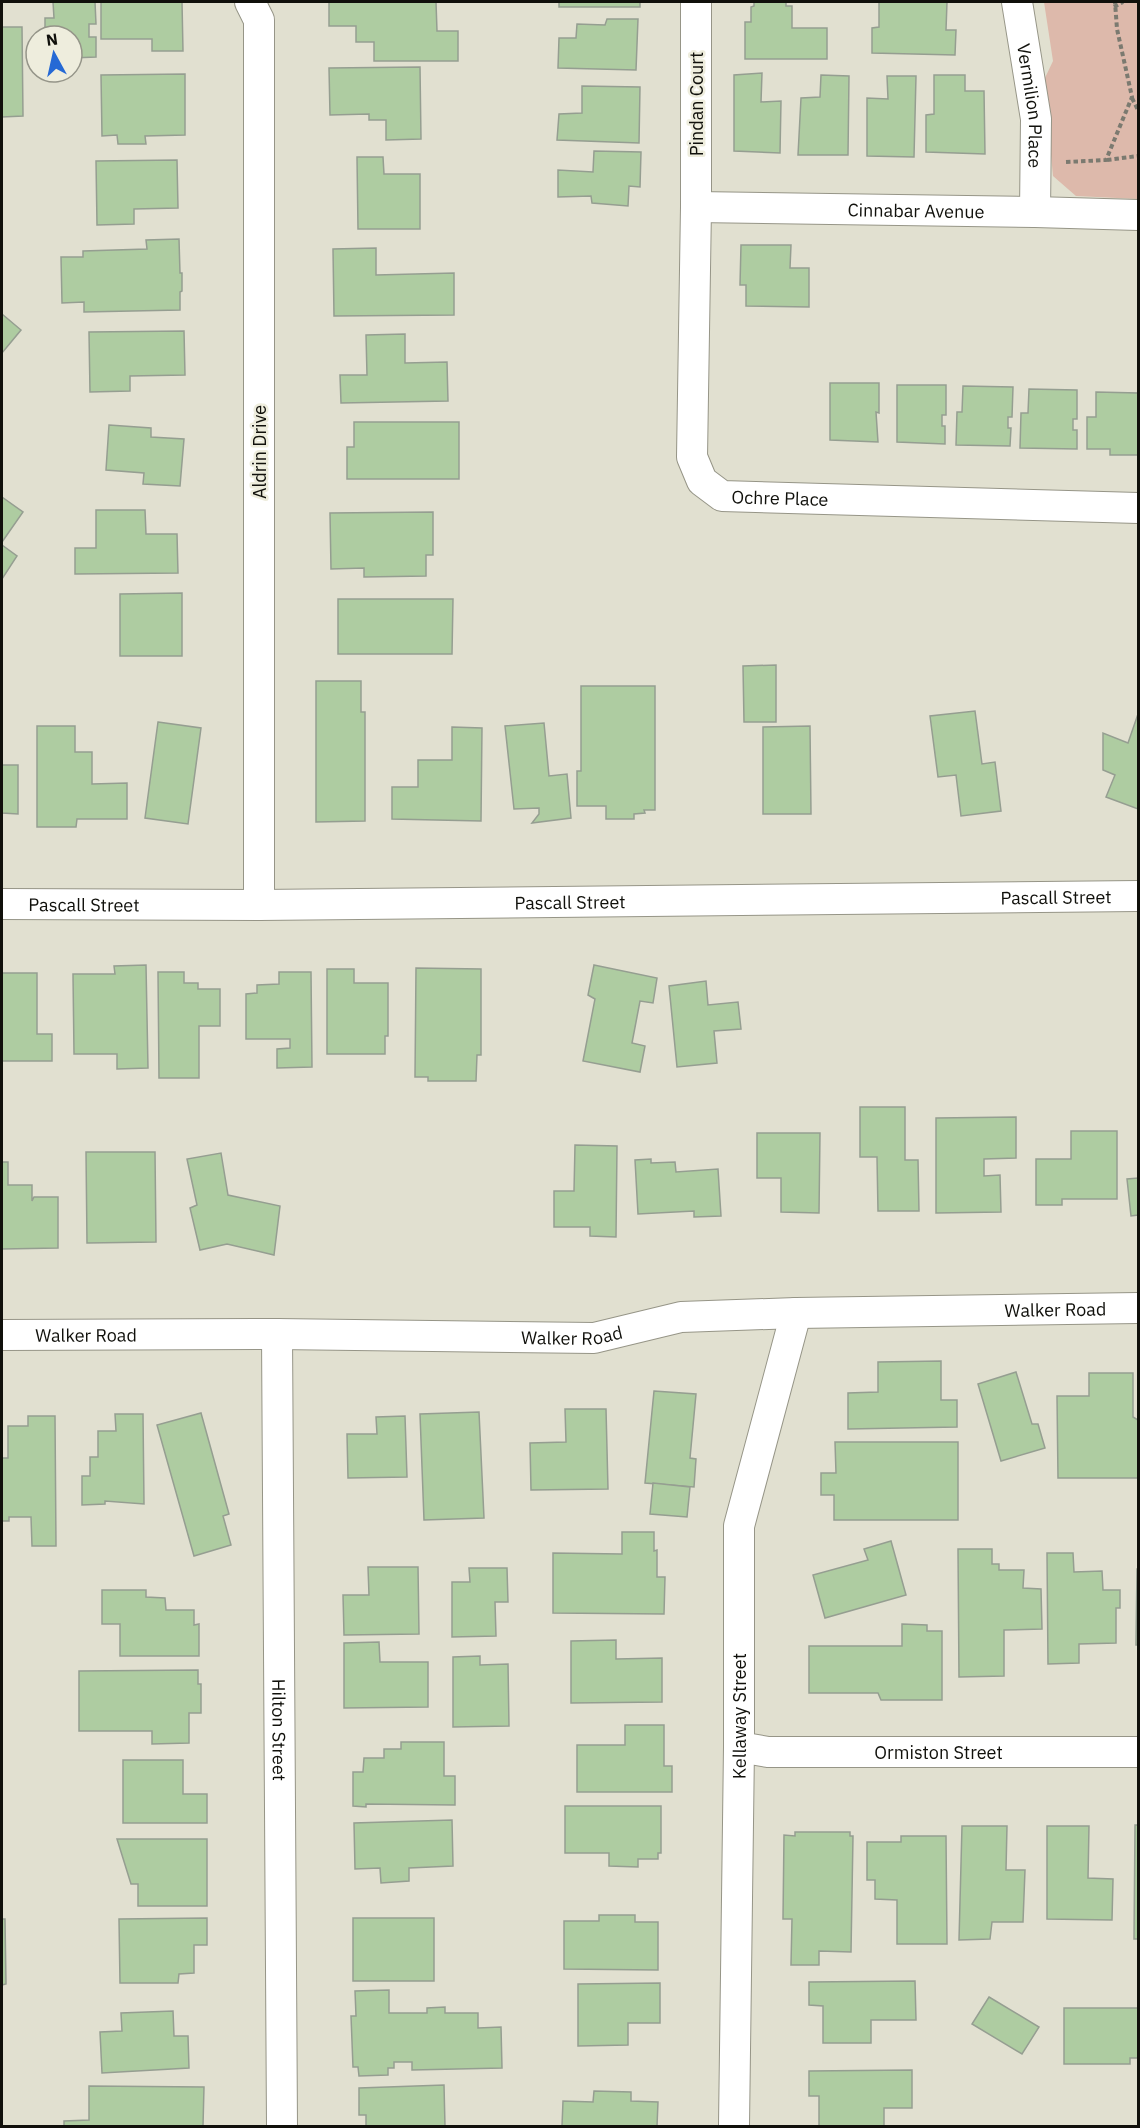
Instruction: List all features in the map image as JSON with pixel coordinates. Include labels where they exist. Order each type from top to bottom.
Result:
[{"type":"street","name":"Aldrin Drive","points":[[250,2],[259,20],[259,905]]},
{"type":"street","name":"Pindan Court","points":[[696,2],[696,207]]},
{"type":"street","name":"Vermilion Place","points":[[1017,2],[1036,119],[1035,212]]},
{"type":"street","name":"Cinnabar Avenue","points":[[696,207],[1138,215]]},
{"type":"street","name":"Ochre Place","points":[[696,207],[692,457],[702,481],[722,496],[1138,508]]},
{"type":"street","name":"Pascall Street","points":[[2,904],[259,905],[1138,896]]},
{"type":"street","name":"Walker Road","points":[[2,1335],[277,1334],[594,1338],[681,1317],[1138,1308]]},
{"type":"street","name":"Kellaway Street","points":[[734,2127],[739,1747],[739,1526],[796,1313]]},
{"type":"street","name":"Hilton Street","points":[[277,1334],[282,2127]]},
{"type":"street","name":"Ormiston Street","points":[[739,1747],[768,1752],[1138,1752]]},
{"type":"path","points":[[1115,2],[1114,7],[1132,98],[1138,110]]},
{"type":"path","points":[[1114,7],[1123,2]]},
{"type":"path","points":[[1106,160],[1132,98]]},
{"type":"path","points":[[1035,162],[1106,160],[1138,156]]},
{"type":"shaded area","points":[[1044,2],[1138,2],[1138,199],[1076,196],[1053,176],[1044,80],[1053,61]]},
{"type":"building","points":[[53,2],[95,2],[96,24],[89,24],[89,37],[96,37],[96,57],[84,58],[84,24],[45,24],[45,18],[54,18]]},
{"type":"building","points":[[101,2],[182,2],[183,51],[152,51],[152,39],[101,39]]},
{"type":"building","points":[[329,2],[436,2],[437,31],[458,31],[458,61],[374,61],[374,42],[356,42],[356,26],[329,26]]},
{"type":"building","points":[[559,2],[640,2],[640,7],[559,7]]},
{"type":"building","points":[[754,2],[786,2],[786,6],[792,6],[792,28],[827,28],[827,59],[745,59],[745,22],[751,22],[751,7],[754,6]]},
{"type":"building","points":[[879,2],[947,2],[946,30],[956,30],[955,55],[872,53],[872,28],[879,27]]},
{"type":"building","points":[[607,19],[638,19],[636,70],[558,68],[559,38],[576,38],[577,24],[605,25]]},
{"type":"building","points":[[2,27],[22,27],[23,116],[2,117]]},
{"type":"building","points":[[420,67],[421,139],[386,140],[386,120],[369,120],[369,114],[330,115],[329,68]]},
{"type":"building","points":[[762,73],[761,102],[781,101],[780,153],[734,151],[734,75]]},
{"type":"building","points":[[185,74],[185,135],[145,136],[146,144],[118,144],[117,135],[102,136],[101,75]]},
{"type":"building","points":[[821,75],[849,76],[848,155],[798,155],[801,98],[820,97]]},
{"type":"building","points":[[934,75],[965,75],[965,91],[984,91],[985,154],[926,152],[926,115],[934,114]]},
{"type":"building","points":[[887,76],[916,76],[914,157],[867,156],[867,98],[888,99]]},
{"type":"building","points":[[582,86],[640,87],[639,143],[557,140],[559,114],[582,113]]},
{"type":"building","points":[[594,151],[641,152],[640,187],[629,186],[628,206],[592,203],[591,196],[558,197],[558,170],[593,172]]},
{"type":"building","points":[[357,157],[383,157],[384,174],[420,174],[420,229],[358,229]]},
{"type":"building","points":[[177,160],[178,208],[134,209],[134,224],[97,225],[96,161]]},
{"type":"building","points":[[179,239],[180,273],[182,273],[180,310],[84,312],[84,302],[62,303],[61,257],[83,257],[83,251],[147,249],[146,240]]},
{"type":"building","points":[[741,245],[791,245],[790,268],[809,268],[809,307],[746,306],[746,285],[740,285]]},
{"type":"building","points":[[376,248],[376,275],[454,273],[454,315],[334,316],[333,249]]},
{"type":"building","points":[[2,314],[21,330],[2,353]]},
{"type":"building","points":[[184,331],[185,375],[130,376],[130,391],[90,392],[89,332]]},
{"type":"building","points":[[405,334],[405,363],[447,362],[448,401],[341,403],[340,375],[367,375],[366,335]]},
{"type":"building","points":[[830,383],[879,383],[879,413],[876,412],[878,442],[830,440]]},
{"type":"building","points":[[897,385],[946,385],[946,415],[942,415],[942,426],[945,426],[945,444],[897,442]]},
{"type":"building","points":[[963,386],[1013,387],[1012,417],[1008,417],[1008,428],[1011,428],[1010,446],[956,445],[957,412],[962,412]]},
{"type":"building","points":[[1029,389],[1077,390],[1077,419],[1073,419],[1073,430],[1077,430],[1077,449],[1020,448],[1021,413],[1028,413]]},
{"type":"building","points":[[1096,392],[1138,393],[1138,455],[1110,455],[1110,449],[1087,449],[1087,417],[1096,417]]},
{"type":"building","points":[[354,422],[459,422],[459,479],[347,479],[347,447],[354,447]]},
{"type":"building","points":[[109,425],[151,428],[151,437],[184,439],[180,486],[143,484],[144,473],[106,470]]},
{"type":"building","points":[[2,497],[23,512],[2,542]]},
{"type":"building","points":[[96,510],[145,510],[146,534],[177,534],[178,573],[75,574],[75,548],[96,548]]},
{"type":"building","points":[[433,512],[433,555],[426,555],[426,576],[364,577],[364,568],[331,569],[330,513]]},
{"type":"building","points":[[2,545],[17,556],[2,579]]},
{"type":"building","points":[[182,593],[182,656],[120,656],[120,594]]},
{"type":"building","points":[[338,599],[453,599],[452,654],[338,654]]},
{"type":"building","points":[[776,665],[776,722],[744,722],[743,666]]},
{"type":"building","points":[[316,681],[361,681],[361,712],[365,712],[365,821],[316,822]]},
{"type":"building","points":[[581,686],[655,686],[655,810],[644,810],[645,813],[634,814],[634,819],[606,819],[606,806],[577,806],[577,771],[581,771]]},
{"type":"building","points":[[975,711],[982,764],[995,762],[1001,811],[961,816],[956,775],[938,777],[930,716]]},
{"type":"building","points":[[1138,714],[1138,809],[1106,797],[1115,775],[1103,770],[1103,733],[1128,743]]},
{"type":"building","points":[[158,722],[201,728],[188,824],[145,818]]},
{"type":"building","points":[[544,723],[549,776],[567,774],[571,818],[532,823],[539,814],[539,808],[514,809],[505,726]]},
{"type":"building","points":[[37,726],[75,726],[75,752],[92,752],[92,784],[127,783],[127,819],[77,819],[76,827],[37,827]]},
{"type":"building","points":[[810,726],[811,814],[763,814],[763,727]]},
{"type":"building","points":[[452,727],[482,728],[481,821],[392,819],[392,787],[418,787],[418,760],[452,760]]},
{"type":"building","points":[[2,765],[18,765],[18,814],[2,813]]},
{"type":"building","points":[[146,965],[148,1068],[117,1069],[117,1054],[74,1054],[73,974],[115,974],[114,966]]},
{"type":"building","points":[[594,965],[657,978],[653,1003],[640,1001],[632,1043],[645,1046],[640,1072],[583,1061],[595,999],[588,995]]},
{"type":"building","points":[[416,968],[481,969],[481,1055],[477,1055],[476,1081],[428,1081],[428,1077],[415,1077]]},
{"type":"building","points":[[327,969],[354,969],[354,983],[388,983],[388,1036],[385,1036],[385,1054],[327,1054]]},
{"type":"building","points":[[158,972],[184,972],[184,983],[198,983],[198,989],[220,989],[220,1026],[199,1026],[199,1078],[159,1078]]},
{"type":"building","points":[[279,972],[311,972],[312,1067],[277,1068],[277,1049],[290,1048],[290,1039],[246,1039],[246,994],[257,993],[257,985],[279,984]]},
{"type":"building","points":[[2,973],[37,973],[37,1034],[52,1034],[52,1061],[2,1061]]},
{"type":"building","points":[[706,981],[708,1005],[738,1002],[741,1029],[714,1031],[717,1063],[677,1067],[669,986]]},
{"type":"building","points":[[860,1107],[905,1107],[905,1160],[918,1160],[919,1211],[878,1211],[877,1157],[860,1157]]},
{"type":"building","points":[[1016,1117],[1016,1158],[984,1159],[984,1176],[1000,1175],[1001,1212],[936,1213],[936,1118]]},
{"type":"building","points":[[1071,1131],[1117,1131],[1117,1199],[1062,1199],[1062,1205],[1036,1205],[1036,1159],[1071,1159]]},
{"type":"building","points":[[757,1133],[820,1133],[819,1213],[781,1212],[781,1178],[757,1178]]},
{"type":"building","points":[[575,1145],[617,1146],[616,1237],[590,1236],[590,1227],[554,1227],[554,1191],[574,1191]]},
{"type":"building","points":[[86,1152],[155,1152],[156,1242],[87,1243]]},
{"type":"building","points":[[221,1153],[228,1195],[280,1206],[274,1255],[227,1244],[200,1250],[190,1208],[197,1205],[187,1159]]},
{"type":"building","points":[[651,1159],[651,1163],[675,1162],[676,1172],[718,1169],[721,1216],[694,1217],[694,1211],[638,1214],[635,1160]]},
{"type":"building","points":[[2,1162],[8,1162],[8,1185],[32,1185],[32,1201],[34,1197],[58,1197],[58,1248],[2,1249]]},
{"type":"building","points":[[1138,1178],[1138,1215],[1131,1216],[1127,1179]]},
{"type":"building","points":[[941,1361],[941,1400],[957,1400],[957,1427],[848,1429],[848,1393],[878,1392],[878,1362]]},
{"type":"building","points":[[1016,1372],[1032,1424],[1038,1424],[1045,1448],[1001,1461],[978,1384]]},
{"type":"building","points":[[1089,1373],[1133,1373],[1133,1417],[1138,1420],[1138,1478],[1058,1478],[1057,1396],[1089,1396]]},
{"type":"building","points":[[654,1391],[696,1394],[690,1458],[696,1459],[694,1487],[645,1483]]},
{"type":"building","points":[[565,1409],[606,1409],[608,1489],[531,1490],[530,1443],[566,1442]]},
{"type":"building","points":[[479,1412],[484,1518],[424,1520],[420,1414]]},
{"type":"building","points":[[201,1413],[229,1514],[223,1516],[231,1545],[194,1556],[157,1425]]},
{"type":"building","points":[[115,1414],[143,1414],[144,1504],[105,1501],[105,1504],[82,1505],[82,1476],[90,1476],[90,1457],[98,1457],[98,1431],[116,1431]]},
{"type":"building","points":[[28,1416],[55,1416],[56,1546],[32,1546],[31,1517],[9,1517],[9,1521],[2,1521],[2,1458],[8,1458],[8,1426],[28,1426]]},
{"type":"building","points":[[405,1416],[407,1477],[348,1478],[347,1434],[377,1434],[376,1417]]},
{"type":"building","points":[[835,1442],[958,1442],[958,1520],[834,1520],[834,1495],[821,1495],[821,1473],[836,1473]]},
{"type":"building","points":[[653,1483],[690,1487],[687,1517],[650,1514]]},
{"type":"building","points":[[622,1532],[654,1532],[657,1577],[665,1577],[664,1614],[553,1613],[553,1553],[622,1554]]},
{"type":"building","points":[[891,1541],[906,1595],[825,1618],[813,1575],[868,1560],[864,1549]]},
{"type":"building","points":[[958,1549],[992,1549],[992,1564],[999,1564],[999,1570],[1024,1570],[1023,1588],[1041,1589],[1042,1629],[1004,1630],[1004,1676],[959,1677]]},
{"type":"building","points":[[1047,1553],[1073,1553],[1074,1572],[1102,1571],[1103,1590],[1120,1590],[1120,1608],[1116,1608],[1116,1643],[1079,1644],[1079,1663],[1048,1664]]},
{"type":"building","points":[[368,1567],[418,1567],[419,1634],[344,1635],[343,1595],[369,1595]]},
{"type":"building","points":[[469,1568],[507,1568],[508,1602],[495,1602],[496,1636],[452,1637],[452,1582],[470,1582]]},
{"type":"building","points":[[1137,1569],[1138,1645],[1136,1645]]},
{"type":"building","points":[[102,1590],[146,1590],[146,1597],[165,1598],[166,1610],[194,1610],[194,1625],[199,1624],[199,1656],[120,1656],[120,1624],[102,1624]]},
{"type":"building","points":[[902,1624],[927,1625],[927,1631],[942,1631],[942,1700],[881,1700],[878,1693],[809,1693],[809,1646],[902,1646]]},
{"type":"building","points":[[616,1640],[616,1659],[662,1658],[662,1702],[571,1703],[571,1641]]},
{"type":"building","points":[[379,1642],[380,1662],[428,1662],[428,1707],[344,1708],[344,1643]]},
{"type":"building","points":[[480,1656],[480,1665],[508,1664],[509,1726],[453,1727],[453,1657]]},
{"type":"building","points":[[198,1670],[198,1684],[201,1684],[201,1713],[189,1713],[189,1743],[152,1744],[152,1731],[79,1731],[79,1671]]},
{"type":"building","points":[[625,1725],[664,1725],[664,1766],[672,1766],[672,1792],[577,1792],[577,1745],[625,1745]]},
{"type":"building","points":[[401,1742],[444,1742],[444,1776],[455,1776],[455,1805],[366,1804],[366,1807],[353,1806],[353,1772],[363,1772],[364,1758],[384,1758],[384,1749],[401,1749]]},
{"type":"building","points":[[123,1760],[183,1760],[183,1794],[207,1794],[207,1823],[123,1823]]},
{"type":"building","points":[[565,1806],[661,1806],[661,1853],[658,1853],[658,1859],[638,1859],[638,1867],[609,1866],[609,1853],[565,1853]]},
{"type":"building","points":[[452,1820],[453,1866],[409,1868],[409,1881],[381,1883],[380,1868],[355,1869],[354,1823]]},
{"type":"building","points":[[1135,1825],[1138,1825],[1138,1939],[1134,1939]]},
{"type":"building","points":[[962,1826],[1007,1826],[1006,1870],[1025,1870],[1023,1922],[992,1922],[990,1939],[959,1940]]},
{"type":"building","points":[[1047,1826],[1089,1826],[1088,1878],[1113,1879],[1112,1920],[1047,1919]]},
{"type":"building","points":[[795,1832],[850,1832],[850,1836],[853,1836],[851,1952],[819,1951],[819,1965],[791,1965],[792,1919],[783,1919],[784,1835],[795,1836]]},
{"type":"building","points":[[901,1836],[946,1836],[947,1944],[897,1944],[897,1900],[875,1899],[875,1880],[867,1880],[867,1842],[901,1842]]},
{"type":"building","points":[[117,1839],[207,1839],[207,1906],[138,1906],[138,1884],[131,1884]]},
{"type":"building","points":[[599,1915],[635,1915],[635,1922],[658,1922],[658,1970],[564,1969],[564,1921],[599,1921]]},
{"type":"building","points":[[207,1918],[207,1945],[194,1945],[194,1973],[179,1974],[178,1983],[120,1983],[119,1919]]},
{"type":"building","points":[[353,1918],[434,1918],[434,1981],[353,1981]]},
{"type":"building","points":[[2,1919],[5,1919],[6,1984],[2,1985]]},
{"type":"building","points":[[915,1981],[916,2020],[871,2020],[871,2043],[823,2043],[823,2006],[809,2005],[809,1982]]},
{"type":"building","points":[[660,1983],[660,2023],[628,2023],[628,2045],[578,2046],[578,1984]]},
{"type":"building","points":[[389,1990],[389,2013],[427,2013],[427,2008],[445,2007],[445,2013],[478,2013],[478,2028],[501,2027],[502,2068],[412,2070],[412,2062],[394,2062],[394,2068],[388,2068],[388,2075],[359,2076],[358,2067],[353,2067],[351,2016],[356,2016],[355,1991]]},
{"type":"building","points":[[989,1997],[1039,2027],[1022,2054],[972,2024]]},
{"type":"building","points":[[1064,2008],[1138,2008],[1138,2058],[1130,2058],[1130,2064],[1064,2064]]},
{"type":"building","points":[[173,2011],[174,2036],[188,2036],[189,2068],[102,2073],[100,2032],[122,2031],[121,2013]]},
{"type":"building","points":[[912,2070],[912,2108],[884,2108],[884,2126],[819,2126],[819,2096],[809,2096],[809,2071]]},
{"type":"building","points":[[444,2085],[445,2126],[366,2126],[366,2115],[359,2115],[359,2088]]},
{"type":"building","points":[[89,2086],[204,2087],[203,2126],[64,2126],[64,2121],[89,2120]]},
{"type":"building","points":[[594,2091],[631,2092],[631,2101],[658,2102],[657,2126],[562,2126],[563,2101],[593,2102]]}]
